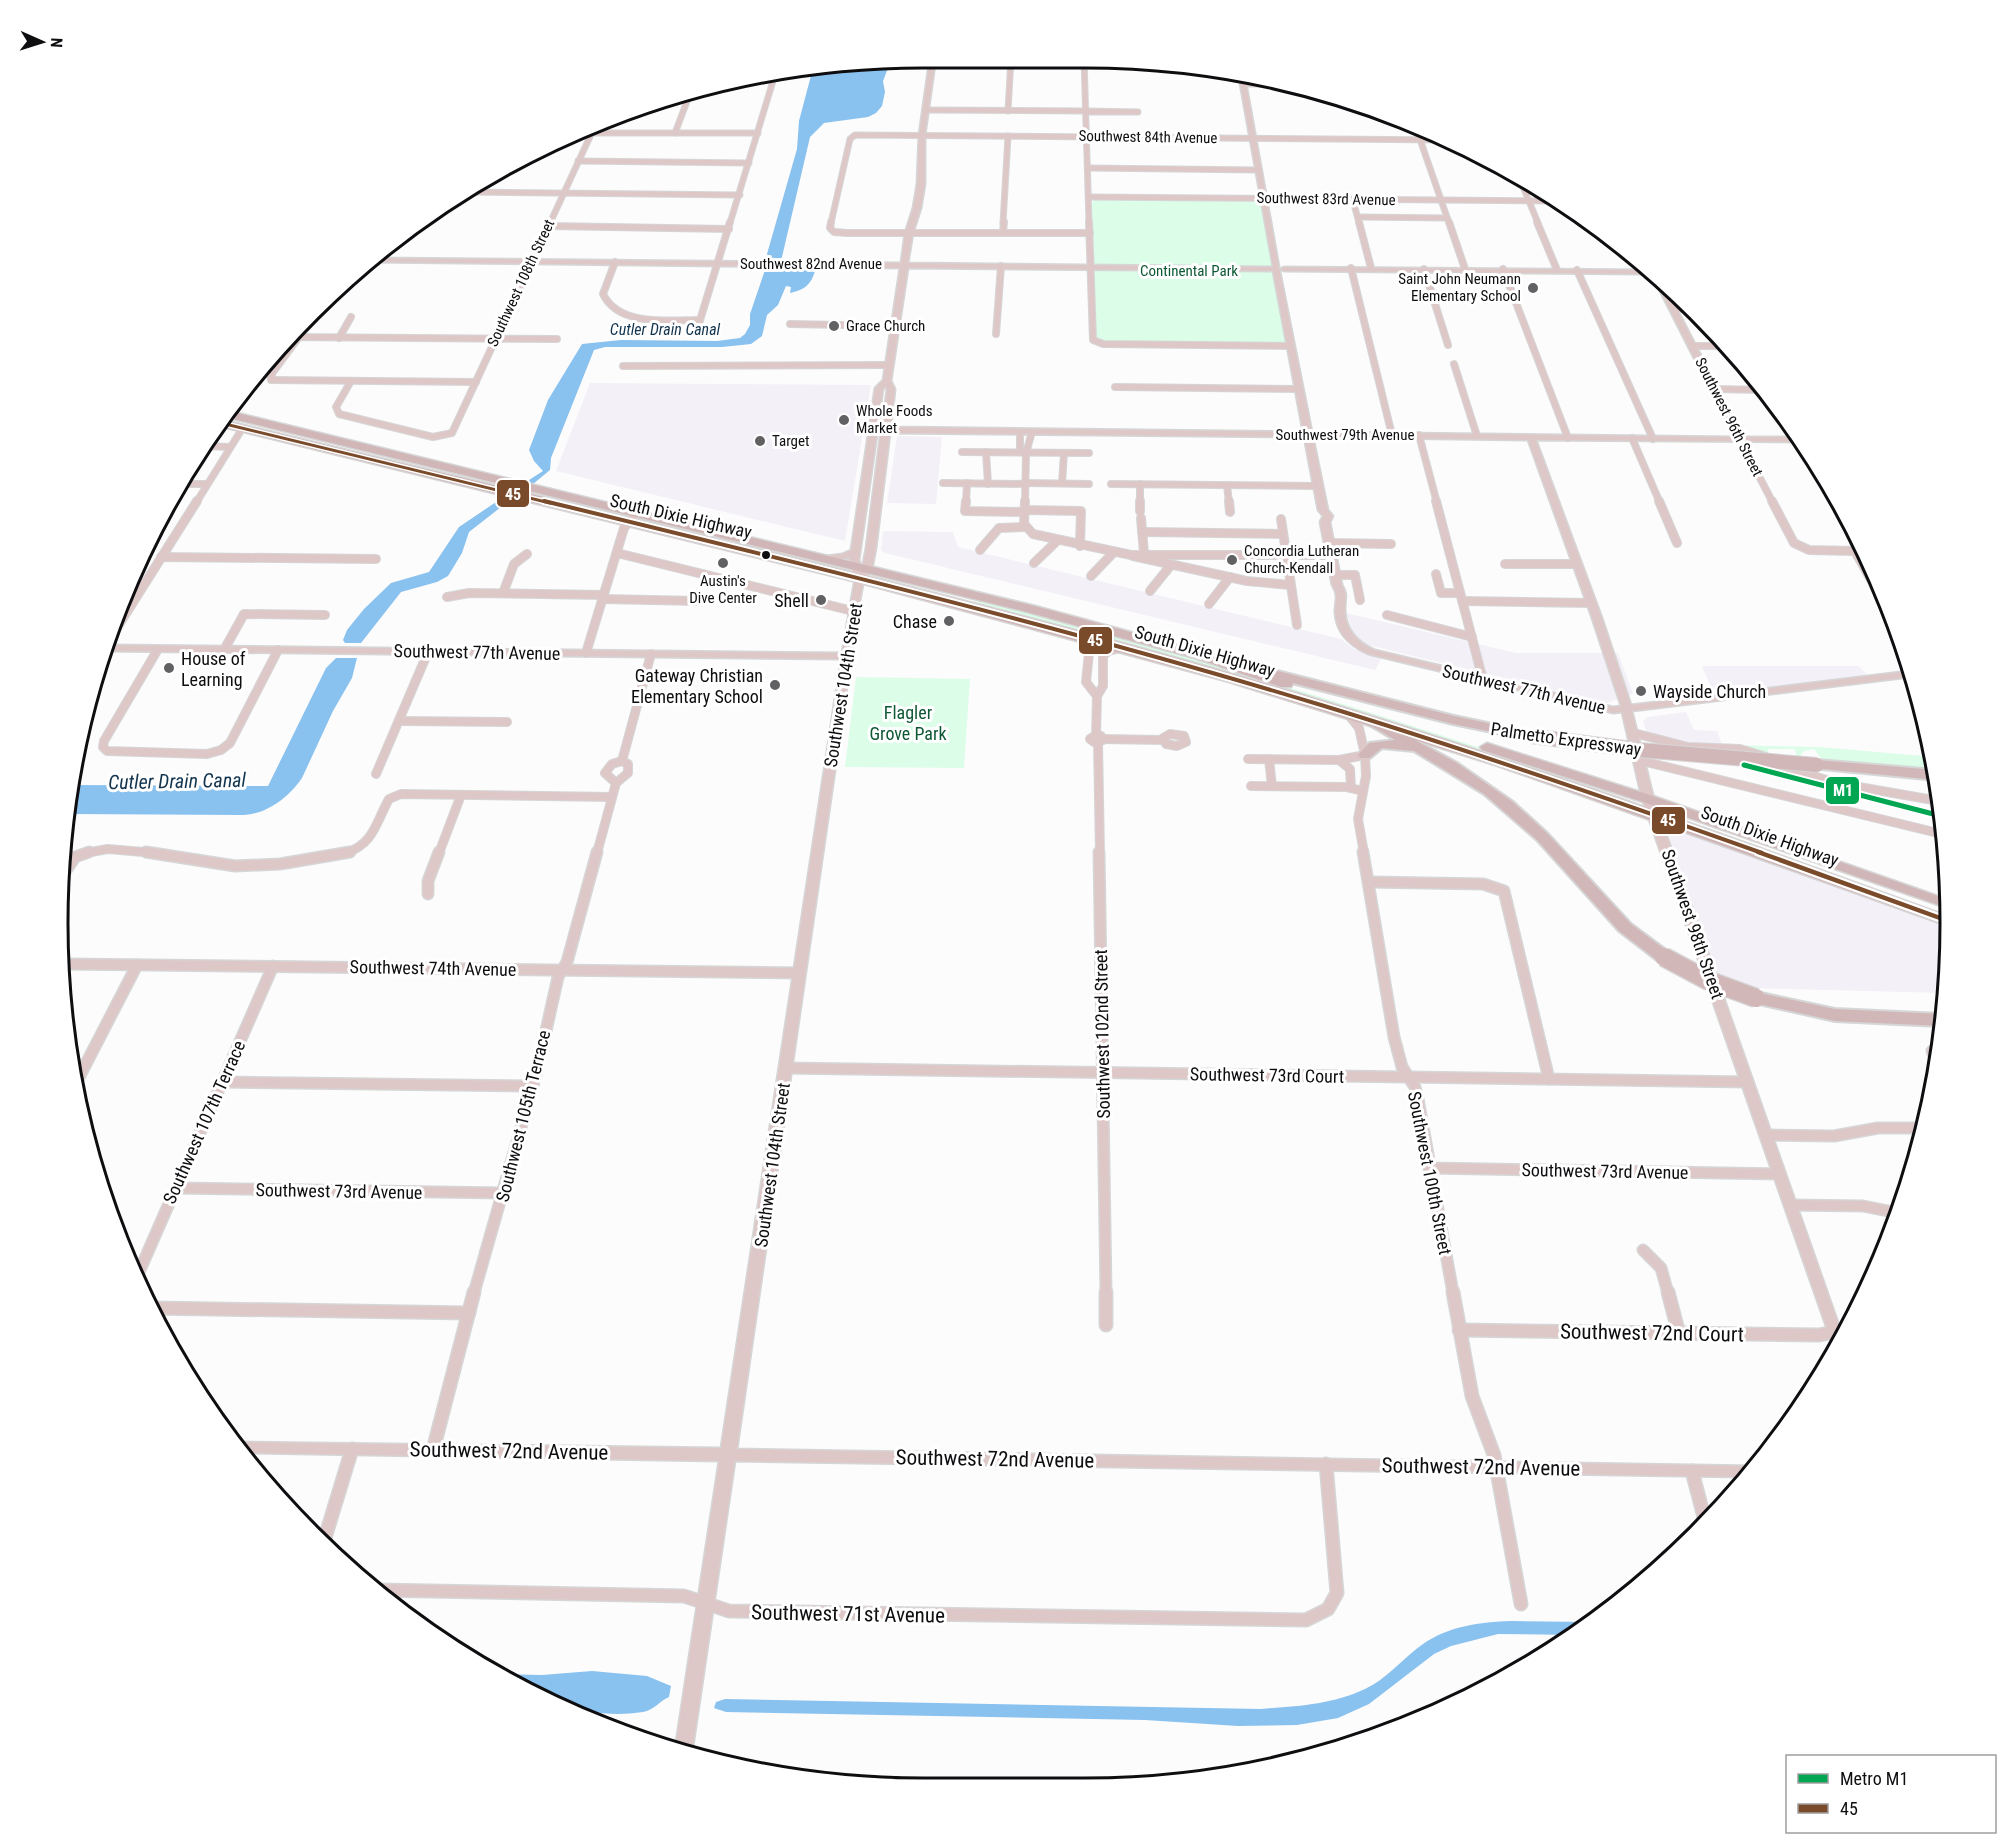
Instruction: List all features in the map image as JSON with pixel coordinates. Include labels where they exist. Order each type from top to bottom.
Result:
[{"type":"highway","name":"South Dixie Highway","points":[[233,417],[245,424]]},
{"type":"highway","name":"South Dixie Highway","points":[[229,423],[245,424],[631,519],[1031,609],[1203,656],[1648,799],[1940,902]]},
{"type":"highway","name":"South Dixie Highway","points":[[631,519],[823,559],[1085,638],[1345,712],[1654,814],[1940,918]]},
{"type":"highway","name":"Palmetto Expressway","points":[[1203,656],[1443,718],[1531,736],[1640,750],[1927,774]]},
{"type":"highway","points":[[1373,721],[1470,777],[1518,814],[1623,926],[1664,957],[1707,980],[1756,998],[1836,1015],[1935,1020]]},
{"type":"highway","points":[[1366,759],[1374,745],[1382,743],[1427,751]]},
{"type":"highway","points":[[1872,894],[1883,881]]},
{"type":"street","name":"Southwest 104th Street","points":[[685,1743],[860,571],[872,542],[891,388],[887,381],[889,365],[909,233],[917,208],[921,184],[922,135],[932,68]]},
{"type":"street","points":[[1008,111],[1010,68]]},
{"type":"street","points":[[1084,68],[1093,339],[1099,343],[1291,346]]},
{"type":"street","points":[[697,330],[773,81]]},
{"type":"street","points":[[1252,84],[1244,84],[1323,510],[1320,516],[1325,522],[1336,580],[1355,575],[1360,600]]},
{"type":"street","points":[[675,133],[687,101]]},
{"type":"street","points":[[926,110],[1138,112],[1086,111]]},
{"type":"street","points":[[602,130],[758,133]]},
{"type":"street","name":"Southwest 108th Street","points":[[351,381],[337,405],[336,411],[345,416],[433,437],[446,436],[454,430],[590,135]]},
{"type":"street","name":"Southwest 84th Avenue","points":[[909,233],[842,233],[830,228],[849,139],[856,135],[922,135],[1427,139]]},
{"type":"street","points":[[1003,232],[1008,136]]},
{"type":"street","points":[[1419,136],[1465,269]]},
{"type":"street","points":[[578,161],[749,163]]},
{"type":"street","points":[[1088,168],[1259,170]]},
{"type":"street","points":[[1523,188],[1557,270]]},
{"type":"street","points":[[479,192],[740,195]]},
{"type":"street","name":"Southwest 83rd Avenue","points":[[1089,197],[1543,201]]},
{"type":"street","points":[[1353,200],[1371,268]]},
{"type":"street","points":[[1358,218],[1448,218]]},
{"type":"street","points":[[548,226],[729,229]]},
{"type":"street","points":[[909,233],[1090,233]]},
{"type":"street","name":"Southwest 82nd Avenue","points":[[383,260],[1637,270]]},
{"type":"street","points":[[615,262],[603,292],[606,303],[622,313],[638,317],[700,320]]},
{"type":"street","points":[[996,334],[1001,266]]},
{"type":"street","points":[[1351,268],[1392,435]]},
{"type":"street","points":[[1424,269],[1448,345]]},
{"type":"street","points":[[1503,269],[1568,438]]},
{"type":"street","points":[[1577,270],[1653,439]]},
{"type":"street","name":"Southwest 96th Street","points":[[1667,297],[1794,543],[1801,548],[1856,552]]},
{"type":"street","points":[[1673,309],[1680,309]]},
{"type":"street","points":[[339,338],[351,317]]},
{"type":"street","points":[[790,324],[895,326]]},
{"type":"street","points":[[300,337],[557,339]]},
{"type":"street","points":[[295,343],[272,379],[476,382]]},
{"type":"street","points":[[1692,346],[1716,346]]},
{"type":"street","points":[[1454,364],[1477,436]]},
{"type":"street","points":[[623,366],[889,365]]},
{"type":"street","name":"Southwest 104th Street","points":[[860,571],[855,552],[879,388],[887,381]]},
{"type":"street","points":[[1114,387],[1300,389]]},
{"type":"street","points":[[1714,389],[1754,390]]},
{"type":"street","points":[[875,419],[886,430]]},
{"type":"street","points":[[133,595],[161,557],[245,424]]},
{"type":"street","name":"Southwest 79th Avenue","points":[[886,430],[1791,440]]},
{"type":"street","points":[[1020,432],[1020,449],[1026,453]]},
{"type":"street","points":[[1027,529],[1026,453],[1032,432]]},
{"type":"street","points":[[1419,435],[1483,680]]},
{"type":"street","name":"Southwest 98th Street","points":[[1531,437],[1591,603],[1634,733],[1648,799],[1790,1205],[1837,1329]]},
{"type":"street","points":[[1632,438],[1677,543]]},
{"type":"street","points":[[212,446],[230,447]]},
{"type":"street","points":[[962,452],[1089,453]]},
{"type":"street","points":[[986,452],[988,484]]},
{"type":"street","points":[[1062,483],[1064,453]]},
{"type":"street","points":[[942,483],[1089,484]]},
{"type":"street","points":[[967,483],[965,511],[1081,511],[1080,546]]},
{"type":"street","points":[[189,484],[207,484]]},
{"type":"street","points":[[1111,484],[1318,486]]},
{"type":"street","points":[[1140,484],[1144,553]]},
{"type":"street","points":[[1227,485],[1230,512]]},
{"type":"street","points":[[586,653],[617,553],[631,519]]},
{"type":"street","points":[[1281,519],[1297,625]]},
{"type":"street","points":[[980,550],[999,528],[1027,529],[1080,546],[1230,577],[1290,585]]},
{"type":"street","points":[[1142,532],[1282,534]]},
{"type":"street","points":[[858,533],[872,542]]},
{"type":"street","points":[[1034,563],[1057,540]]},
{"type":"street","points":[[1329,543],[1391,544]]},
{"type":"street","points":[[823,559],[844,557],[855,552]]},
{"type":"street","points":[[617,553],[854,611]]},
{"type":"street","points":[[1091,576],[1113,553]]},
{"type":"street","points":[[1131,555],[1144,553],[1331,555]]},
{"type":"street","points":[[503,593],[514,564],[527,554]]},
{"type":"street","points":[[161,557],[376,559]]},
{"type":"street","points":[[1505,564],[1577,564]]},
{"type":"street","points":[[1150,591],[1171,565]]},
{"type":"street","points":[[1436,574],[1441,593],[1461,597],[1591,603]]},
{"type":"street","points":[[1209,604],[1230,577]]},
{"type":"street","name":"Southwest 77th Avenue","points":[[1336,580],[1333,592],[1339,600],[1346,635],[1355,645],[1372,652],[1592,707],[1626,710],[1903,675]]},
{"type":"street","points":[[447,597],[469,592],[699,601]]},
{"type":"street","points":[[224,650],[244,614],[325,615]]},
{"type":"street","points":[[1387,615],[1472,637]]},
{"type":"street","points":[[1085,638],[1089,653],[1087,685],[1097,696]]},
{"type":"street","name":"Southwest 77th Avenue","points":[[113,648],[847,656]]},
{"type":"street","points":[[1087,685],[1103,686],[1103,656],[1108,651],[1123,648]]},
{"type":"street","points":[[158,649],[104,741],[105,749],[121,753],[217,752],[230,743],[278,650]]},
{"type":"street","points":[[376,774],[428,652]]},
{"type":"street","name":"Southwest 105th Terrace","points":[[622,760],[651,654]]},
{"type":"street","name":"Southwest 102nd Street","points":[[1103,686],[1097,696],[1106,1325]]},
{"type":"street","name":"Southwest 100th Street","points":[[1345,712],[1359,728],[1366,759],[1358,814],[1394,1037],[1402,1067],[1417,1092],[1473,1402],[1492,1447],[1497,1467],[1521,1604]]},
{"type":"street","points":[[399,721],[507,722]]},
{"type":"street","points":[[1634,733],[1688,747],[1748,750],[1799,773],[1931,799]]},
{"type":"street","points":[[1099,739],[1163,741]]},
{"type":"street","points":[[1248,759],[1366,759]]},
{"type":"street","points":[[1269,759],[1272,786]]},
{"type":"street","name":"Southwest 105th Terrace","points":[[433,1450],[469,1312],[533,1086],[539,1050],[562,970],[616,783],[628,773],[628,764],[622,760]]},
{"type":"street","name":"Southwest 105th Terrace","points":[[616,783],[610,781],[605,773],[612,764],[622,760]]},
{"type":"street","points":[[1339,760],[1350,769],[1351,788]]},
{"type":"street","points":[[1638,760],[1829,804],[1935,832]]},
{"type":"street","points":[[1251,786],[1351,788],[1363,791]]},
{"type":"street","points":[[69,864],[84,853],[149,852],[213,864],[254,866],[338,855],[365,844],[374,832],[387,802],[392,797],[409,794],[612,797]]},
{"type":"street","points":[[428,894],[428,881],[460,795]]},
{"type":"street","points":[[1370,882],[1483,884],[1500,889],[1507,897],[1550,1079]]},
{"type":"street","name":"Southwest 74th Avenue","points":[[69,964],[800,973]]},
{"type":"street","points":[[81,1073],[137,964]]},
{"type":"street","name":"Southwest 107th Terrace","points":[[141,1268],[273,966]]},
{"type":"street","name":"Southwest 73rd Court","points":[[786,1068],[1748,1082]]},
{"type":"street","points":[[222,1082],[533,1086]]},
{"type":"street","points":[[1766,1135],[1834,1136],[1878,1128],[1915,1128]]},
{"type":"street","name":"Southwest 73rd Avenue","points":[[1429,1168],[1780,1173]]},
{"type":"street","name":"Southwest 73rd Avenue","points":[[176,1188],[503,1193]]},
{"type":"street","points":[[1790,1205],[1863,1206],[1890,1211]]},
{"type":"street","points":[[1643,1250],[1661,1268],[1679,1334]]},
{"type":"street","points":[[160,1308],[469,1312]]},
{"type":"street","name":"Southwest 72nd Court","points":[[1459,1330],[1834,1334]]},
{"type":"street","name":"Southwest 72nd Avenue","points":[[247,1447],[1740,1472]]},
{"type":"street","points":[[326,1534],[352,1449]]},
{"type":"street","name":"Southwest 71st Avenue","points":[[389,1590],[684,1596],[729,1611],[741,1612],[1279,1621],[1310,1619],[1322,1615],[1334,1602],[1338,1582],[1326,1464]]},
{"type":"street","points":[[1692,1471],[1703,1513]]},
{"type":"shaded area","points":[[590,383],[871,385],[845,541],[556,471]]},
{"type":"shaded area","points":[[897,436],[942,437],[936,504],[887,503]]},
{"type":"shaded area","points":[[883,531],[953,532],[958,547],[1341,639],[1354,649],[1382,657],[1375,670],[885,553],[881,550]]},
{"type":"shaded area","points":[[1346,613],[1516,653],[1618,653],[1633,694],[1606,703],[1368,645],[1355,639]]},
{"type":"shaded area","points":[[1702,666],[1859,666],[1869,677],[1715,696]]},
{"type":"shaded area","points":[[1686,712],[1694,730],[1717,731],[1723,747],[1699,746],[1648,735],[1643,721],[1648,717]]},
{"type":"shaded area","points":[[1684,828],[1940,922],[1937,993],[1750,988],[1717,976],[1669,835]]},
{"type":"green space","name":"Continental Park","points":[[1094,200],[1262,202],[1287,342],[1279,344],[1103,342],[1095,338],[1092,204]]},
{"type":"green space","points":[[959,601],[997,605],[1042,615],[1362,710],[1596,786],[1247,677]]},
{"type":"green space","name":"Flagler Grove Park","points":[[856,677],[970,679],[964,768],[845,767]]},
{"type":"green space","points":[[1722,745],[1819,747],[1924,756],[1926,768],[1823,761],[1814,749],[1804,751],[1797,760],[1795,749],[1768,749],[1769,755],[1748,748]]},
{"type":"water","points":[[888,69],[883,81],[885,92],[882,106],[876,113],[868,117],[824,123],[810,137],[782,257],[780,260],[769,260],[767,254],[797,149],[799,121],[811,75]]},
{"type":"water","points":[[766,267],[813,268],[815,271],[809,283],[803,288],[790,293],[791,287],[786,286],[778,305],[767,315],[762,336],[751,344],[722,347],[605,347],[594,350],[551,458],[550,470],[533,484],[526,482],[543,471],[534,461],[529,450],[548,400],[582,344],[621,340],[717,341],[740,338],[750,325],[750,314]]},
{"type":"water","points":[[502,498],[510,500],[469,532],[462,553],[448,576],[437,582],[401,592],[361,643],[345,643],[343,640],[347,630],[364,609],[391,583],[429,572],[459,527]]},
{"type":"water","points":[[336,658],[357,658],[352,678],[333,711],[302,778],[291,792],[269,808],[244,815],[75,814],[79,785],[268,786],[326,668]]},
{"type":"water","points":[[1488,1622],[1577,1622],[1558,1635],[1498,1634],[1451,1646],[1434,1654],[1369,1704],[1338,1718],[1297,1725],[1238,1726],[1145,1720],[726,1712],[714,1708],[716,1702],[725,1699],[1261,1709],[1301,1706],[1327,1702],[1365,1689],[1381,1680],[1433,1638],[1454,1629]]},
{"type":"water","points":[[592,1671],[647,1676],[671,1686],[669,1697],[651,1709],[622,1714],[602,1713],[544,1689],[517,1674]]},
{"type":"metro line","name":"M1","points":[[1744,765],[1933,814]]},
{"type":"transit line","name":"45","points":[[228,425],[980,609],[1231,678],[1503,763],[1940,918]]},
{"type":"place","name":"Saint John Neumann Elementary School","points":[[1533,288]]},
{"type":"place","name":"Grace Church","points":[[834,326]]},
{"type":"place","name":"Whole Foods Market","points":[[844,420]]},
{"type":"place","name":"Target","points":[[760,441]]},
{"type":"place","name":"Concordia Lutheran Church-Kendall","points":[[1232,560]]},
{"type":"place","name":"Austin's Dive Center","points":[[723,563]]},
{"type":"place","name":"Shell","points":[[821,600]]},
{"type":"place","name":"Chase","points":[[949,621]]},
{"type":"place","name":"House of Learning","points":[[169,668]]},
{"type":"place","name":"Gateway Christian Elementary School","points":[[775,685]]},
{"type":"place","name":"Wayside Church","points":[[1641,691]]},
{"type":"water label","name":"Cutler Drain Canal","points":[[665,329]]},
{"type":"water label","name":"Cutler Drain Canal","points":[[177,781]]}]
